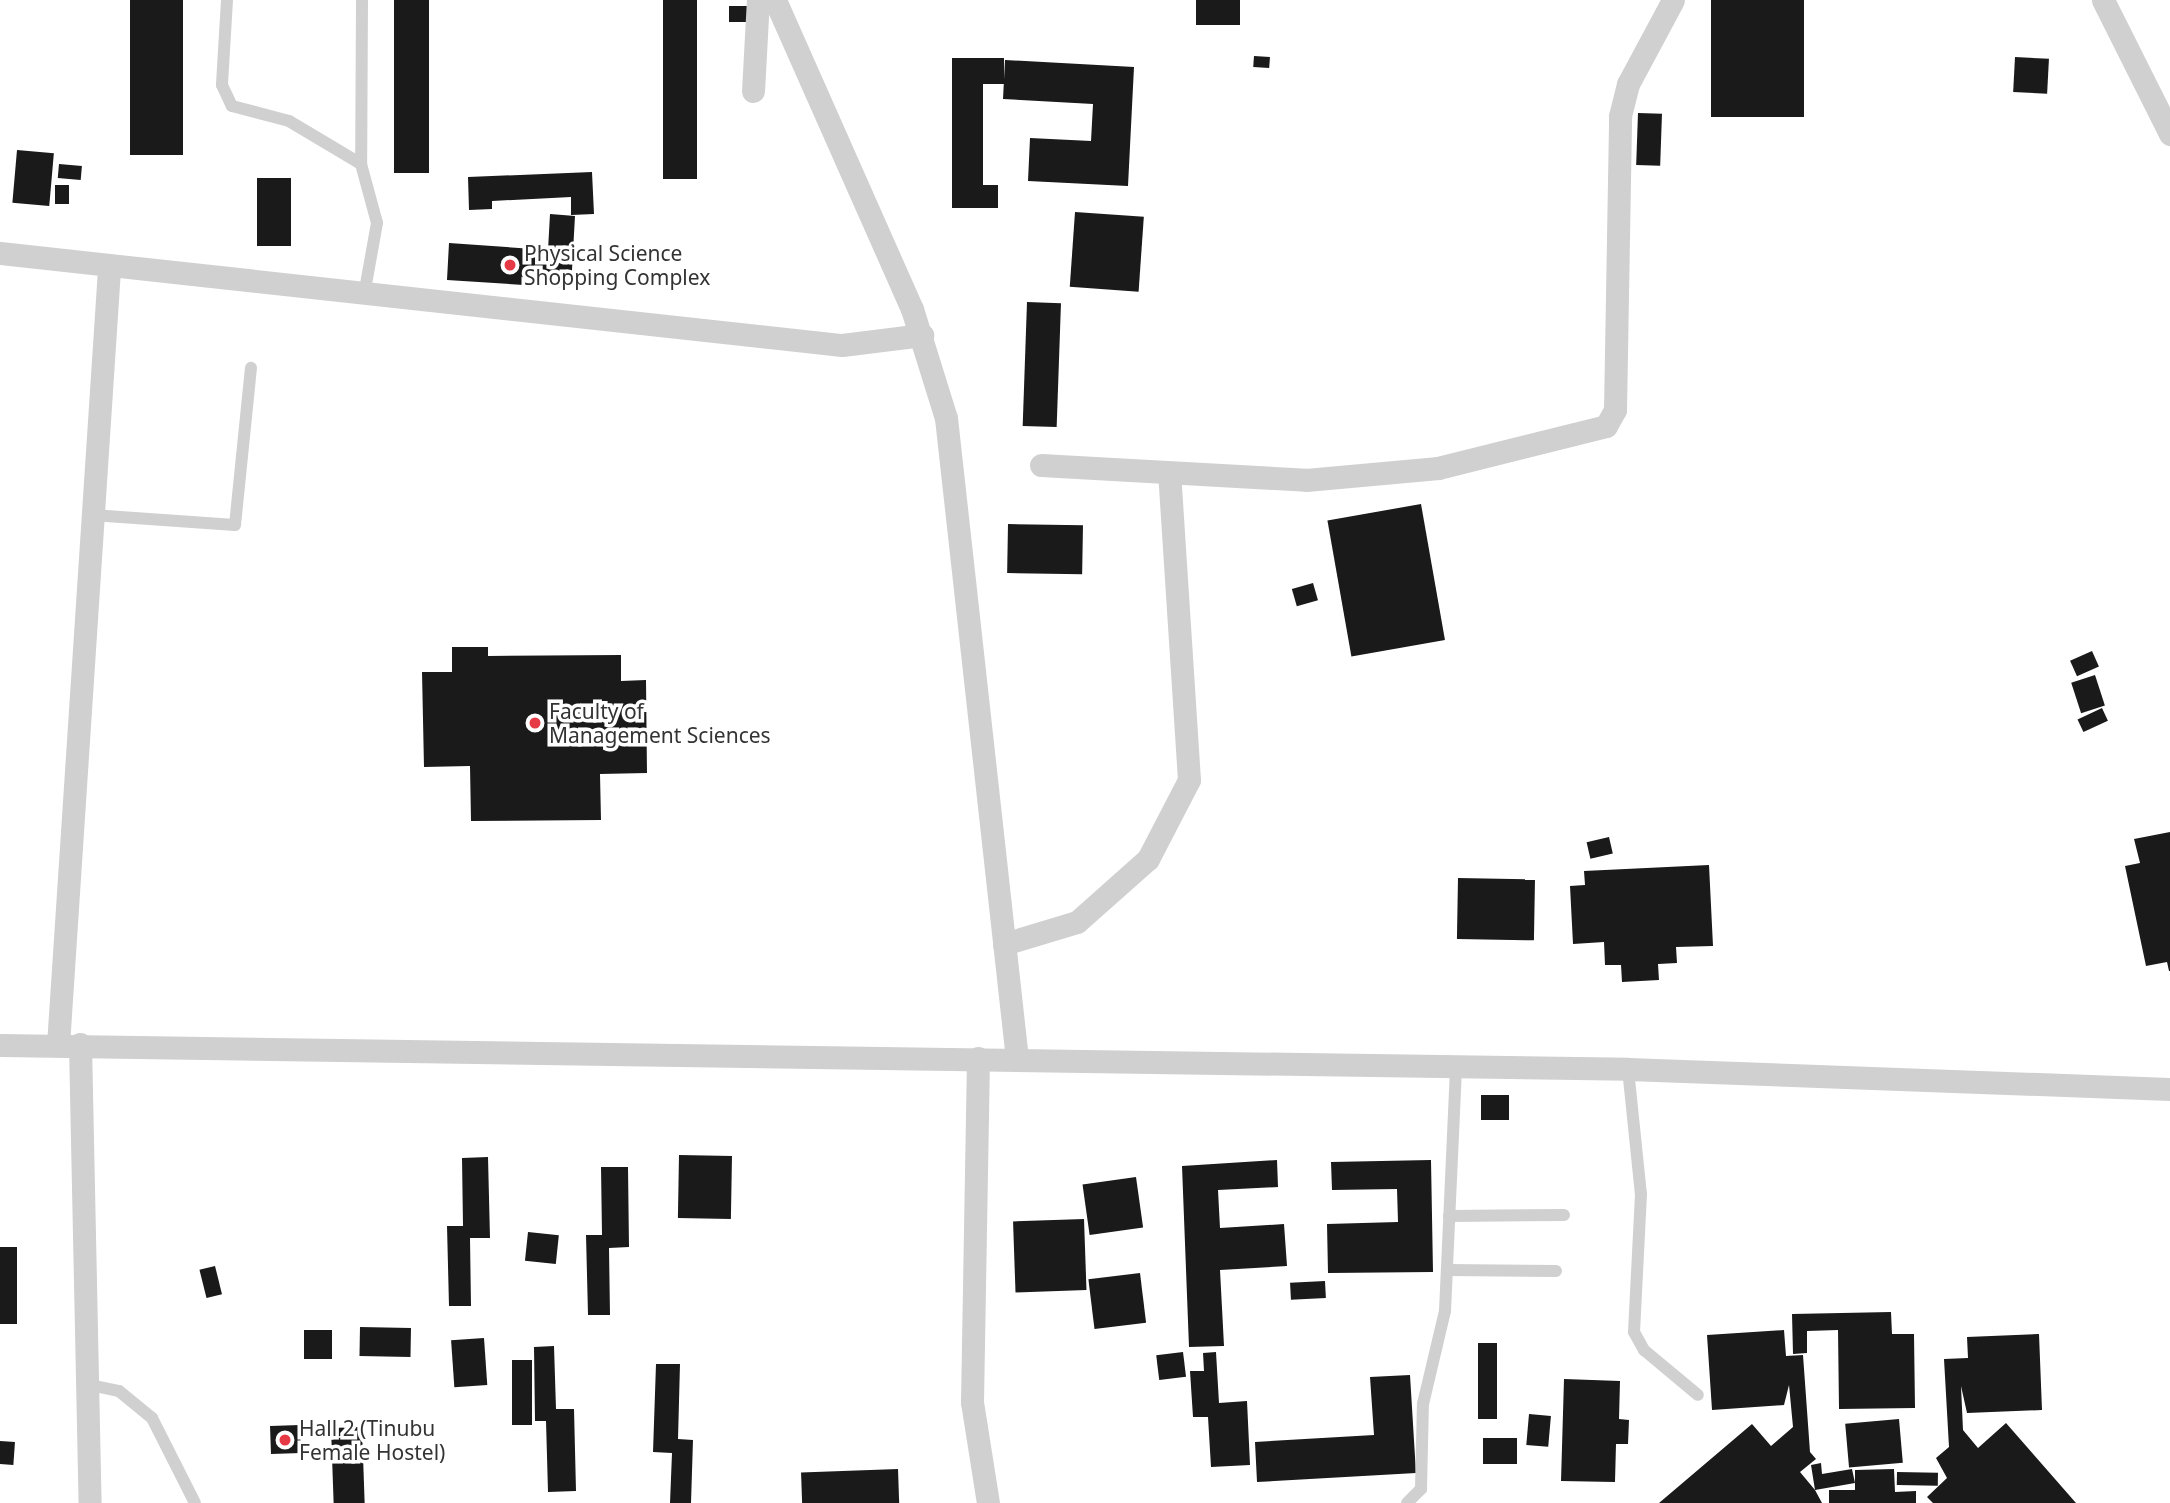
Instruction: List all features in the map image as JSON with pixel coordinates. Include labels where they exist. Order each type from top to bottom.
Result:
[{"type":"street","points":[[752,91],[758,0]]},
{"type":"street","points":[[775,0],[922,335],[946,418],[1017,1059]]},
{"type":"street","points":[[1041,465],[1306,480],[1438,468],[1606,426],[1615,410],[1619,116],[1628,85],[1673,0]]},
{"type":"street","points":[[2103,0],[2170,134]]},
{"type":"street","points":[[0,253],[109,269],[842,345],[922,335]]},
{"type":"street","points":[[90,1503],[90,1385],[69,1044],[92,515],[109,269]]},
{"type":"street","points":[[1004,944],[1077,922],[1138,868],[1189,780],[1169,474]]},
{"type":"street","points":[[0,1045],[1628,1069],[2170,1089]]},
{"type":"street","points":[[978,1058],[972,1402],[988,1503]]},
{"type":"lane","points":[[227,0],[222,85],[232,106],[289,121],[361,164]]},
{"type":"lane","points":[[362,0],[361,164],[377,223],[364,296]]},
{"type":"lane","points":[[92,515],[235,525],[251,368]]},
{"type":"lane","points":[[1407,1503],[1421,1489],[1423,1404],[1445,1311],[1456,1066]]},
{"type":"lane","points":[[1628,1069],[1641,1194],[1634,1332],[1644,1350],[1698,1395]]},
{"type":"lane","points":[[1449,1216],[1564,1215]]},
{"type":"lane","points":[[1447,1269],[1556,1271]]},
{"type":"lane","points":[[90,1385],[119,1391],[152,1418],[195,1503]]},
{"type":"building","points":[[130,0],[183,0],[183,155],[130,155]]},
{"type":"building","points":[[394,0],[429,0],[429,173],[394,173]]},
{"type":"building","points":[[663,0],[697,0],[697,179],[663,179]]},
{"type":"building","points":[[1196,0],[1240,0],[1240,25],[1196,25]]},
{"type":"building","points":[[1711,0],[1804,0],[1804,117],[1711,117]]},
{"type":"building","points":[[729,6],[747,6],[747,22],[729,22]]},
{"type":"building","points":[[1254,56],[1270,57],[1269,68],[1253,67]]},
{"type":"building","points":[[2015,57],[2049,59],[2047,94],[2013,92]]},
{"type":"building","points":[[952,58],[1004,58],[1004,84],[983,84],[983,185],[998,185],[998,208],[952,208]]},
{"type":"building","points":[[1005,60],[1134,67],[1128,186],[1028,181],[1030,138],[1091,141],[1093,104],[1003,99]]},
{"type":"building","points":[[1638,113],[1662,114],[1660,166],[1636,165]]},
{"type":"building","points":[[17,150],[54,153],[49,206],[12,203]]},
{"type":"building","points":[[59,164],[82,166],[81,180],[58,178]]},
{"type":"building","points":[[592,172],[594,214],[571,215],[571,197],[492,201],[492,209],[469,210],[468,177]]},
{"type":"building","points":[[257,178],[291,178],[291,246],[257,246]]},
{"type":"building","points":[[55,185],[69,185],[69,204],[55,204]]},
{"type":"building","points":[[1075,212],[1144,217],[1139,292],[1070,287]]},
{"type":"building","name":"Physical Science Shopping Complex","points":[[550,214],[575,216],[571,288],[447,280],[449,243],[548,250]]},
{"type":"building","points":[[1027,302],[1061,303],[1057,427],[1023,426]]},
{"type":"building","points":[[1421,504],[1445,640],[1351,656],[1327,520]]},
{"type":"building","points":[[1008,524],[1083,525],[1082,574],[1007,573]]},
{"type":"building","points":[[1313,583],[1318,600],[1297,606],[1292,589]]},
{"type":"building","name":"Faculty of Management Sciences","points":[[452,647],[488,647],[488,656],[621,655],[621,681],[646,680],[647,773],[600,774],[601,820],[471,821],[470,766],[424,767],[422,672],[452,672]]},
{"type":"building","points":[[2092,651],[2099,667],[2077,676],[2070,661]]},
{"type":"building","points":[[2095,675],[2105,705],[2081,713],[2071,683]]},
{"type":"building","points":[[2102,708],[2108,721],[2083,732],[2078,719]]},
{"type":"building","points":[[2170,832],[2169,971],[2167,962],[2146,966],[2125,866],[2140,863],[2134,839]]},
{"type":"building","points":[[1609,837],[1613,854],[1590,859],[1587,842]]},
{"type":"building","points":[[1709,865],[1713,946],[1676,947],[1677,963],[1658,964],[1659,980],[1622,982],[1621,965],[1605,965],[1604,942],[1573,944],[1570,886],[1585,885],[1584,871]]},
{"type":"building","points":[[1458,878],[1535,879],[1534,940],[1457,939]]},
{"type":"building","points":[[1481,1095],[1509,1095],[1509,1120],[1481,1120]]},
{"type":"building","points":[[679,1155],[732,1156],[731,1219],[678,1218]]},
{"type":"building","points":[[488,1157],[490,1238],[470,1238],[471,1306],[449,1306],[447,1226],[463,1226],[462,1158]]},
{"type":"building","points":[[1277,1160],[1278,1187],[1218,1190],[1220,1228],[1284,1224],[1287,1266],[1220,1270],[1224,1346],[1189,1347],[1182,1166]]},
{"type":"building","points":[[1431,1160],[1433,1272],[1328,1273],[1327,1224],[1398,1222],[1397,1189],[1332,1190],[1331,1162]]},
{"type":"building","points":[[601,1167],[628,1167],[629,1247],[609,1248],[610,1315],[588,1315],[586,1235],[602,1235]]},
{"type":"building","points":[[1136,1177],[1143,1228],[1090,1235],[1083,1185]]},
{"type":"building","points":[[1084,1219],[1086,1290],[1016,1292],[1013,1221]]},
{"type":"building","points":[[528,1232],[559,1235],[556,1264],[525,1261]]},
{"type":"building","points":[[0,1247],[17,1247],[17,1324],[0,1324]]},
{"type":"building","points":[[215,1266],[222,1294],[206,1298],[199,1270]]},
{"type":"building","points":[[1140,1273],[1146,1323],[1094,1329],[1088,1279]]},
{"type":"building","points":[[1325,1281],[1326,1298],[1291,1300],[1290,1283]]},
{"type":"building","points":[[1891,1312],[1892,1334],[1914,1334],[1915,1408],[1839,1409],[1838,1330],[1807,1331],[1807,1353],[1793,1354],[1792,1314]]},
{"type":"building","points":[[360,1327],[411,1328],[410,1357],[359,1356]]},
{"type":"building","points":[[304,1330],[332,1330],[332,1359],[304,1359]]},
{"type":"building","points":[[1784,1330],[1786,1356],[1803,1355],[1810,1452],[1816,1459],[1800,1472],[1822,1503],[1659,1503],[1752,1424],[1771,1446],[1793,1427],[1789,1385],[1784,1405],[1712,1410],[1707,1335]]},
{"type":"building","points":[[2039,1334],[2042,1410],[1967,1413],[1961,1386],[1963,1430],[1978,1448],[2006,1423],[2076,1503],[1933,1503],[1927,1497],[1947,1478],[1936,1458],[1949,1447],[1944,1359],[1968,1358],[1967,1337]]},
{"type":"building","points":[[484,1338],[487,1385],[454,1387],[451,1340]]},
{"type":"building","points":[[1478,1343],[1497,1343],[1497,1419],[1478,1419]]},
{"type":"building","points":[[554,1346],[556,1409],[574,1409],[576,1491],[548,1492],[546,1421],[535,1421],[534,1347]]},
{"type":"building","points":[[1183,1352],[1186,1377],[1159,1380],[1156,1355]]},
{"type":"building","points":[[1216,1352],[1219,1403],[1247,1401],[1250,1465],[1211,1467],[1208,1417],[1193,1417],[1190,1371],[1204,1371],[1203,1353]]},
{"type":"building","points":[[512,1360],[532,1360],[532,1425],[512,1425]]},
{"type":"building","points":[[656,1364],[680,1364],[678,1439],[693,1440],[691,1503],[670,1503],[672,1453],[653,1452]]},
{"type":"building","points":[[1410,1375],[1416,1473],[1257,1482],[1255,1442],[1374,1435],[1370,1377]]},
{"type":"building","points":[[1564,1379],[1620,1381],[1619,1419],[1629,1420],[1628,1444],[1616,1444],[1615,1482],[1561,1481]]},
{"type":"building","points":[[1529,1414],[1551,1416],[1548,1447],[1526,1445]]},
{"type":"building","points":[[1899,1419],[1903,1463],[1849,1468],[1845,1424]]},
{"type":"building","name":"Hall 2 (Tinubu Female Hostel)","points":[[300,1425],[301,1453],[271,1454],[270,1426]]},
{"type":"building","points":[[362,1427],[365,1503],[334,1503],[331,1428]]},
{"type":"building","points":[[1483,1438],[1517,1438],[1517,1464],[1483,1464]]},
{"type":"building","points":[[0,1441],[15,1442],[13,1465],[0,1464]]},
{"type":"building","points":[[1821,1463],[1822,1474],[1852,1469],[1855,1483],[1815,1490],[1811,1465]]},
{"type":"building","points":[[898,1469],[899,1503],[802,1503],[801,1472]]},
{"type":"building","points":[[1894,1469],[1895,1492],[1916,1491],[1916,1503],[1829,1503],[1829,1490],[1855,1490],[1855,1470]]},
{"type":"building","points":[[1897,1472],[1938,1473],[1938,1486],[1897,1485]]},
{"type":"place","name":"Physical Science Shopping Complex","points":[[510,265]]},
{"type":"place","name":"Faculty of Management Sciences","points":[[535,723]]},
{"type":"place","name":"Hall 2 (Tinubu Female Hostel)","points":[[285,1440]]}]
